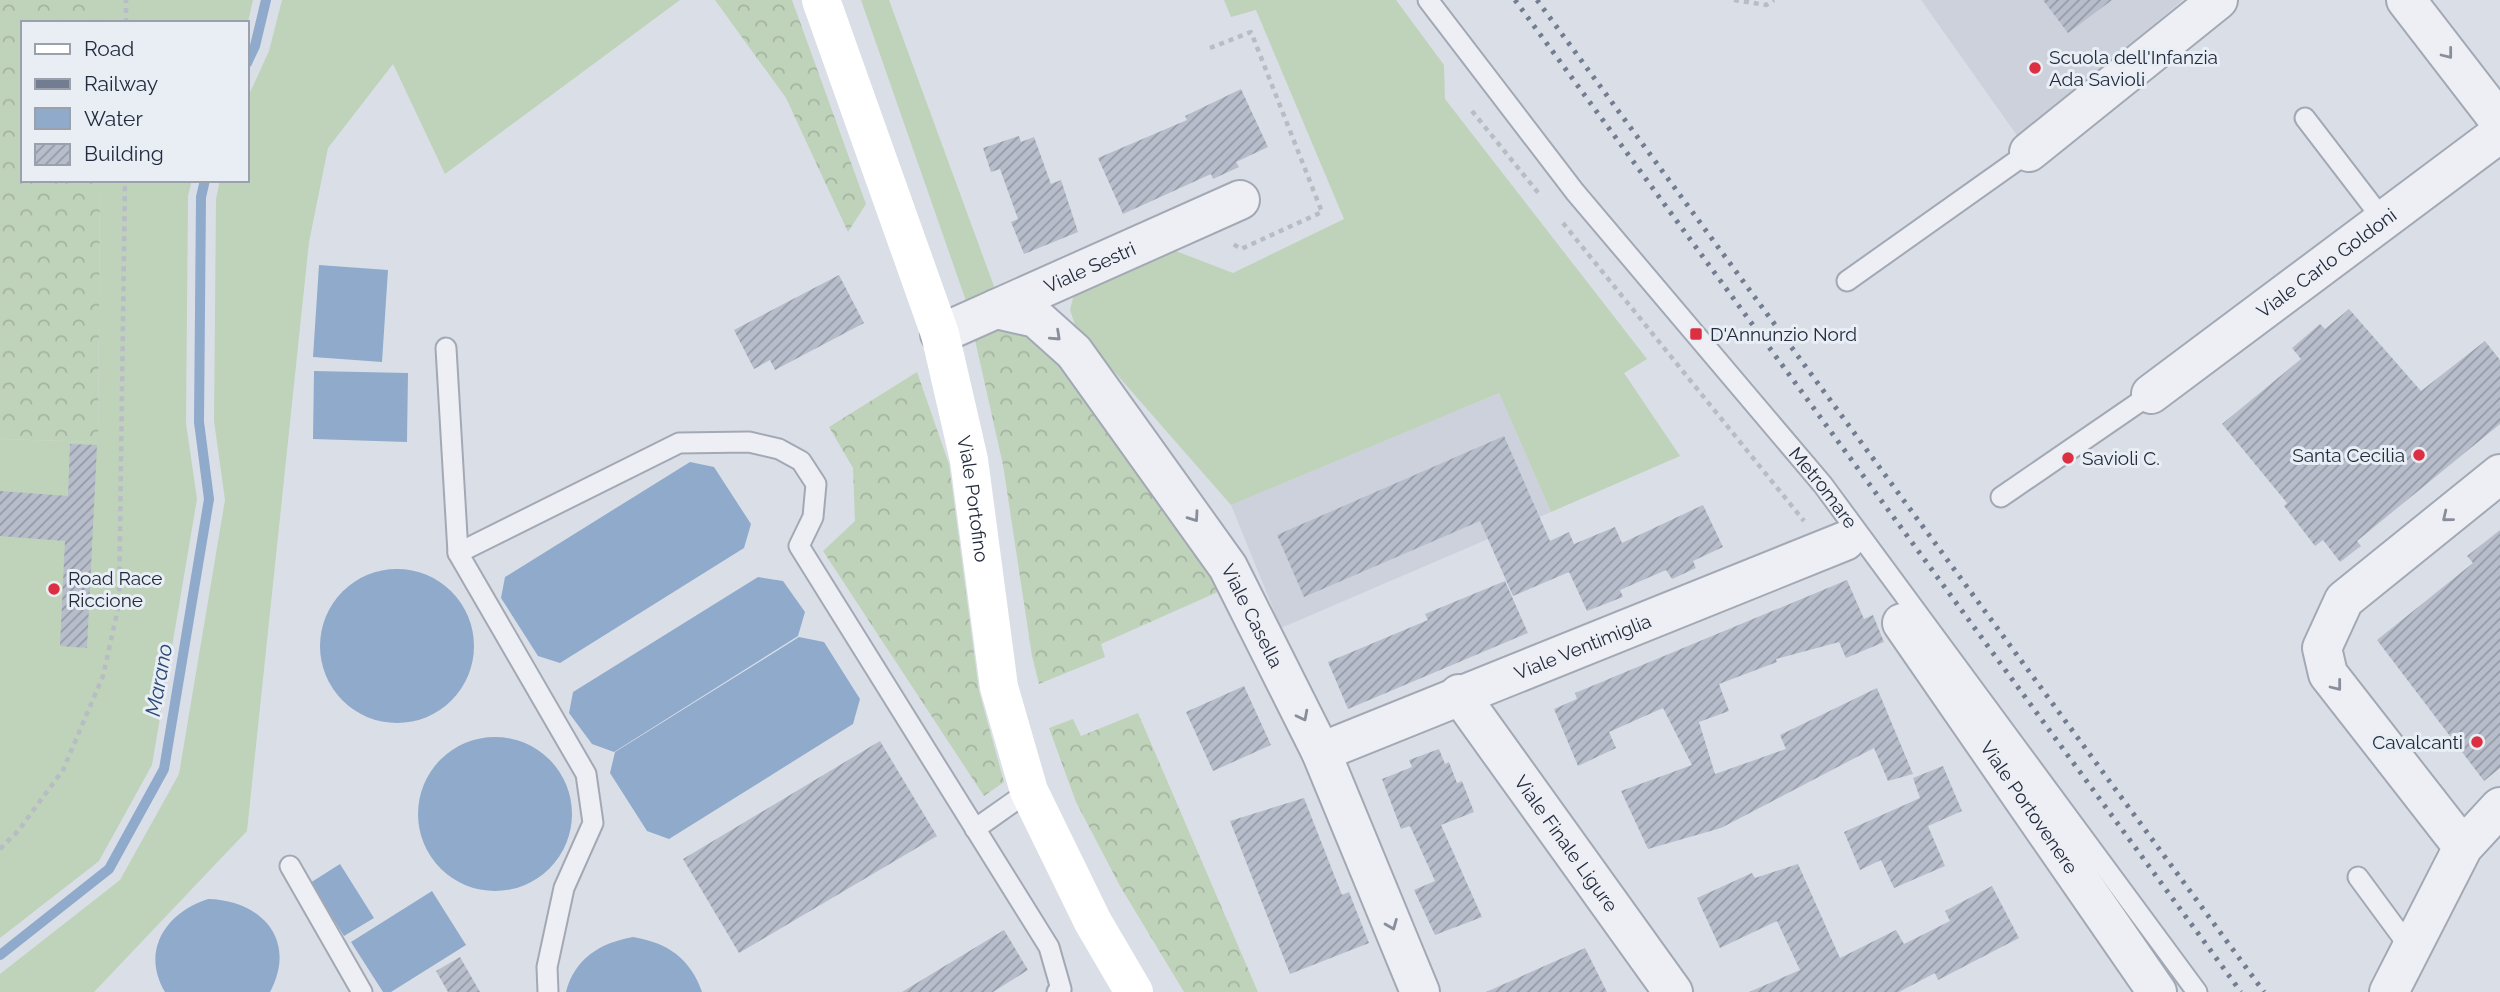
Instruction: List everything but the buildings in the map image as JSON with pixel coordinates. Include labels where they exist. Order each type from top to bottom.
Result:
[{"type":"street","name":"Viale Portofino","points":[[821,0],[940,334],[969,460],[999,687],[1029,791],[1093,922],[1134,992]]},
{"type":"street","points":[[2029,152],[2218,0]]},
{"type":"street","points":[[2406,0],[2499,121]]},
{"type":"street","name":"Viale Carlo Goldoni","points":[[2151,394],[2407,212],[2499,121]]},
{"type":"street","name":"Viale Sestri","points":[[940,334],[1240,200]]},
{"type":"street","name":"Viale Casella","points":[[996,309],[1037,318],[1082,363],[1228,567],[1321,752],[1420,992]]},
{"type":"street","points":[[2468,853],[2328,674],[2322,648],[2344,600],[2500,474]]},
{"type":"street","name":"Viale Ventimiglia","points":[[1321,752],[1836,545]]},
{"type":"street","name":"Viale Portovenere","points":[[1902,623],[2157,992]]},
{"type":"street","name":"Viale Finale Ligure","points":[[1460,694],[1673,992]]},
{"type":"street","points":[[2389,992],[2411,949],[2468,853],[2500,807]]},
{"type":"lane","name":"Metromare","points":[[1428,0],[1575,192],[1823,485],[2197,992]]},
{"type":"lane","points":[[2305,118],[2407,212]]},
{"type":"lane","points":[[1847,281],[2029,152]]},
{"type":"lane","points":[[446,348],[458,553],[586,774],[593,823],[564,888],[547,967],[548,992]]},
{"type":"lane","points":[[2001,498],[2151,394]]},
{"type":"lane","points":[[458,553],[679,443],[749,442],[779,449],[801,461],[816,484],[813,517],[799,546],[1049,947],[1061,989],[1057,992]]},
{"type":"lane","points":[[975,828],[1029,791]]},
{"type":"lane","points":[[290,866],[362,992]]},
{"type":"lane","points":[[2358,877],[2411,949]]},
{"type":"path","points":[[126,0],[126,21]]},
{"type":"path","points":[[1734,0],[1766,5],[1774,0]]},
{"type":"path","points":[[1193,221],[1241,249],[1322,212],[1251,32],[1210,48]]},
{"type":"path","points":[[0,849],[18,831],[63,770],[103,676],[119,604],[125,182]]},
{"type":"path","points":[[1642,322],[1836,545]]},
{"type":"shaded area","name":"Scuola dell'Infanzia Ada Savioli","points":[[1921,0],[2183,0],[2018,137]]},
{"type":"shaded area","points":[[1499,393],[1551,512],[1281,628],[1231,505]]},
{"type":"green space","points":[[0,0],[102,0],[102,21],[21,21],[21,182],[100,182],[98,442],[0,439]]},
{"type":"green space","points":[[102,0],[253,0],[248,22],[102,21]]},
{"type":"green space","points":[[282,0],[680,0],[445,174],[393,64],[328,148],[309,242],[247,831],[94,992],[0,992],[0,974],[120,880],[179,774],[225,500],[214,421],[216,199],[220,182],[248,182],[248,97],[269,51]]},
{"type":"green space","points":[[715,0],[792,0],[866,204],[848,232],[786,98]]},
{"type":"green space","points":[[861,0],[889,0],[995,289],[966,301]]},
{"type":"green space","points":[[1224,0],[1396,0],[1444,65],[1445,99],[1647,359],[1624,373],[1680,456],[1551,512],[1499,393],[1231,505],[1076,328],[1070,310],[1074,294],[1168,248],[1233,273],[1344,219],[1256,10],[1231,17]]},
{"type":"green space","points":[[100,182],[192,182],[188,196],[186,423],[197,499],[152,765],[99,861],[0,938],[0,439],[98,442]]},
{"type":"green space","points":[[995,331],[1029,332],[1063,363],[1183,527],[1220,591],[1101,644],[1105,657],[1039,684],[1032,656],[1003,465],[975,340]]},
{"type":"green space","points":[[917,372],[949,464],[979,691],[1004,782],[984,796],[823,551],[855,521],[853,468],[829,427]]},
{"type":"green space","points":[[1138,713],[1258,992],[1184,992],[1120,886],[1076,802],[1049,728],[1073,719],[1081,736]]},
{"type":"water","points":[[319,265],[388,270],[382,362],[313,357]]},
{"type":"water","points":[[314,371],[408,373],[407,442],[313,439]]},
{"type":"water","points":[[690,462],[714,467],[751,524],[744,548],[560,663],[538,656],[501,598],[505,577]]},
{"type":"water","points":[[397,569],[426,575],[451,592],[468,617],[474,646],[468,675],[451,700],[426,717],[397,723],[368,717],[343,700],[326,675],[320,646],[326,617],[343,592],[368,575]]},
{"type":"water","points":[[758,577],[783,581],[805,612],[798,636],[614,752],[592,744],[569,713],[573,692]]},
{"type":"water","points":[[799,637],[824,642],[860,699],[853,724],[669,839],[647,831],[610,773],[615,752]]},
{"type":"water","points":[[495,737],[524,743],[549,760],[566,785],[572,814],[566,843],[549,868],[524,885],[495,891],[466,885],[441,868],[424,843],[418,814],[424,785],[441,760],[466,743]]},
{"type":"water","points":[[340,864],[374,918],[344,936],[310,883]]},
{"type":"water","points":[[432,891],[466,945],[391,992],[383,992],[351,942]]},
{"type":"water","points":[[208,899],[227,901],[244,907],[258,915],[269,926],[277,940],[280,956],[278,973],[270,992],[165,992],[155,962],[162,935],[180,913]]},
{"type":"water","points":[[633,937],[657,943],[676,954],[691,970],[702,992],[566,992],[576,970],[590,954],[610,943]]},
{"type":"waterway","name":"Marano","points":[[248,61],[255,46],[266,0]]},
{"type":"waterway","name":"Marano","points":[[0,955],[109,869],[164,769],[209,499],[199,422],[201,197],[205,182]]},
{"type":"railway","points":[[1515,0],[2241,992]]},
{"type":"railway","points":[[1537,0],[2264,992]]},
{"type":"place","name":"Scuola dell'Infanzia Ada Savioli","points":[[2035,68]]},
{"type":"place","name":"D'Annunzio Nord","points":[[1696,334]]},
{"type":"place","name":"Santa Cecilia","points":[[2419,455]]},
{"type":"place","name":"Savioli C.","points":[[2068,458]]},
{"type":"place","name":"Road Race Riccione","points":[[54,589]]},
{"type":"place","name":"Cavalcanti","points":[[2477,742]]}]
